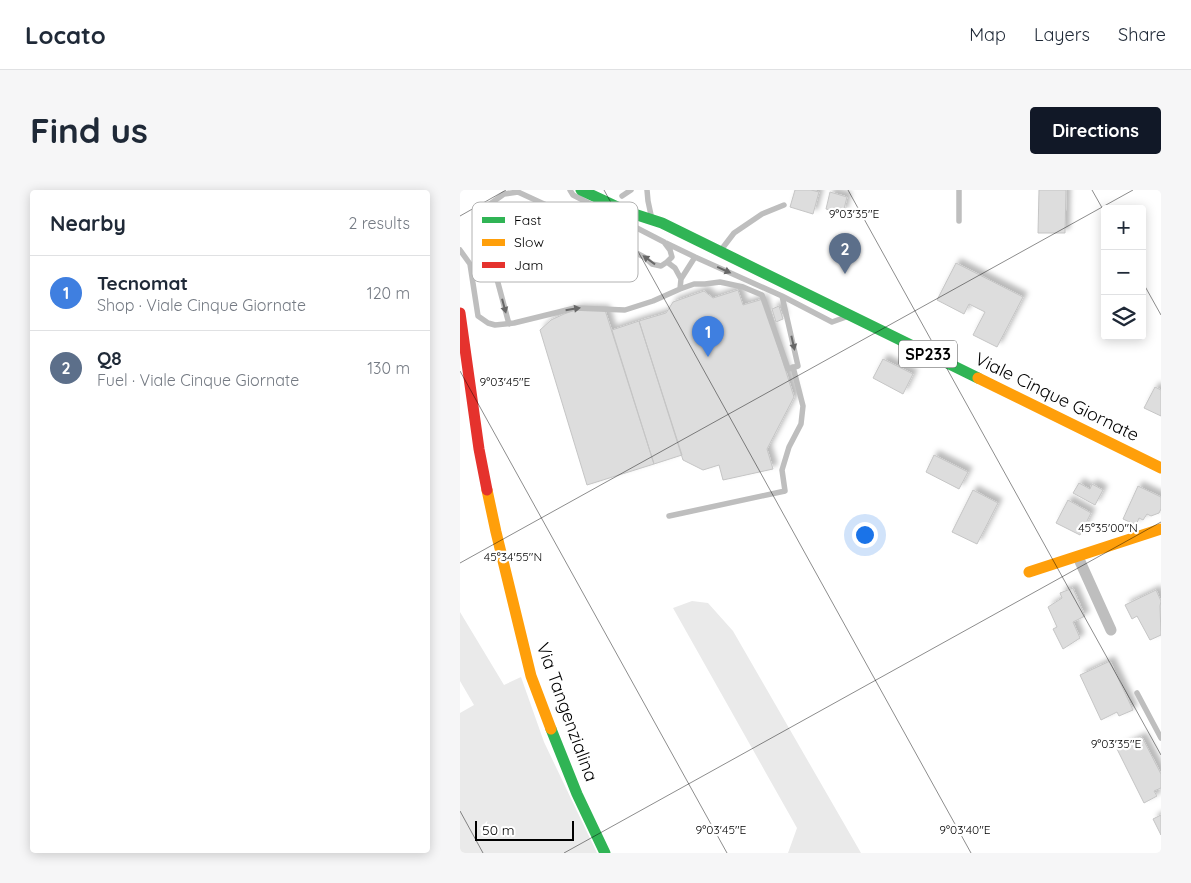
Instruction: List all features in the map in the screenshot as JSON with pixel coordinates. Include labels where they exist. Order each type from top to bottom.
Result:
[{"type":"main road","points":[[581,190],[607,202]]},
{"type":"main road","points":[[609,190],[626,193]]},
{"type":"main road","points":[[638,205],[662,223]]},
{"type":"main road","points":[[638,215],[662,223]]},
{"type":"main road","name":"Viale Cinque Giornate","points":[[662,223],[1161,468]]},
{"type":"main road","name":"Via Tangenzialina","points":[[460,313],[479,449],[496,532],[531,676],[577,794],[605,853]]},
{"type":"main road","points":[[1029,572],[1161,529]]},
{"type":"street","points":[[1078,557],[1111,630]]},
{"type":"lane","points":[[570,190],[573,195],[587,202]]},
{"type":"lane","points":[[647,190],[651,214]]},
{"type":"lane","points":[[959,190],[959,221]]},
{"type":"lane","points":[[493,202],[504,194],[518,192],[540,202]]},
{"type":"lane","points":[[720,252],[734,233],[762,214],[784,205]]},
{"type":"lane","points":[[638,229],[695,257],[782,296],[832,322],[850,315]]},
{"type":"lane","points":[[638,253],[652,264],[661,266],[672,256],[664,242]]},
{"type":"lane","points":[[460,250],[470,264],[472,277]]},
{"type":"lane","points":[[680,289],[681,279],[695,257]]},
{"type":"lane","points":[[667,262],[676,268],[681,279]]},
{"type":"lane","points":[[473,282],[478,316],[488,323],[496,325],[509,324],[575,308],[625,310],[694,284],[720,282],[743,287],[762,295],[788,369],[798,366],[782,296]]},
{"type":"lane","points":[[498,282],[509,324]]},
{"type":"lane","points":[[669,516],[785,491],[782,470],[789,447],[801,424],[803,406],[793,368]]},
{"type":"lane","points":[[1136,693],[1161,738]]},
{"type":"shaded area","points":[[692,601],[708,603],[733,631],[861,853],[788,853],[797,828],[673,608]]},
{"type":"shaded area","points":[[460,612],[504,685],[521,677],[544,742],[597,853],[460,853],[460,713],[474,705],[460,681]]},
{"type":"building","points":[[795,190],[819,192],[813,214],[790,207]]},
{"type":"building","points":[[1039,190],[1066,190],[1065,233],[1038,233]]},
{"type":"building","points":[[830,192],[847,197],[843,213],[826,209]]},
{"type":"building","points":[[956,263],[1023,297],[997,347],[973,335],[985,312],[969,304],[964,314],[937,300]]},
{"type":"building","points":[[738,290],[743,305],[763,299],[794,397],[767,449],[773,469],[723,480],[719,465],[703,470],[683,460],[639,321],[666,313],[673,302],[704,291],[713,298]]},
{"type":"building","points":[[779,306],[783,319],[776,322],[772,309]]},
{"type":"building","points":[[578,309],[605,310],[654,464],[587,485],[540,330],[551,320]]},
{"type":"building","points":[[639,321],[682,455],[654,464],[612,330]]},
{"type":"building","points":[[883,359],[913,374],[903,394],[873,378]]},
{"type":"building","points":[[1155,387],[1161,390],[1161,416],[1144,408]]},
{"type":"building","points":[[934,455],[968,472],[959,489],[926,472]]},
{"type":"building","points":[[1079,483],[1090,489],[1092,484],[1103,490],[1095,505],[1073,493]]},
{"type":"building","points":[[1138,486],[1161,497],[1161,509],[1159,513],[1151,516],[1147,514],[1143,520],[1139,518],[1137,523],[1134,524],[1123,519]]},
{"type":"building","points":[[973,490],[998,503],[977,544],[952,532]]},
{"type":"building","points":[[1068,500],[1091,513],[1080,535],[1056,523]]},
{"type":"building","points":[[1073,588],[1085,616],[1073,622],[1080,638],[1063,649],[1053,629],[1057,627],[1048,607],[1062,598],[1060,593]]},
{"type":"building","points":[[1156,590],[1161,601],[1161,635],[1150,640],[1137,616],[1132,619],[1125,605]]},
{"type":"building","points":[[1110,661],[1133,710],[1119,716],[1117,712],[1101,720],[1080,675]]},
{"type":"building","points":[[1142,737],[1161,774],[1161,788],[1154,791],[1157,796],[1144,803],[1117,749]]},
{"type":"building","points":[[1161,815],[1161,835],[1153,819]]},
{"type":"traffic: fast","points":[[581,190],[607,202]]},
{"type":"traffic: fast","points":[[638,215],[662,223],[978,378]]},
{"type":"traffic: fast","points":[[551,729],[577,794],[605,853]]},
{"type":"traffic: slow","points":[[978,378],[1161,468]]},
{"type":"traffic: slow","points":[[487,490],[531,676],[551,729]]},
{"type":"traffic: slow","points":[[1029,572],[1161,529]]},
{"type":"traffic: jam","points":[[460,313],[479,449],[487,490]]},
{"type":"place","name":"Q8","points":[[845,274]]},
{"type":"place","name":"Tecnomat","points":[[708,357]]}]
